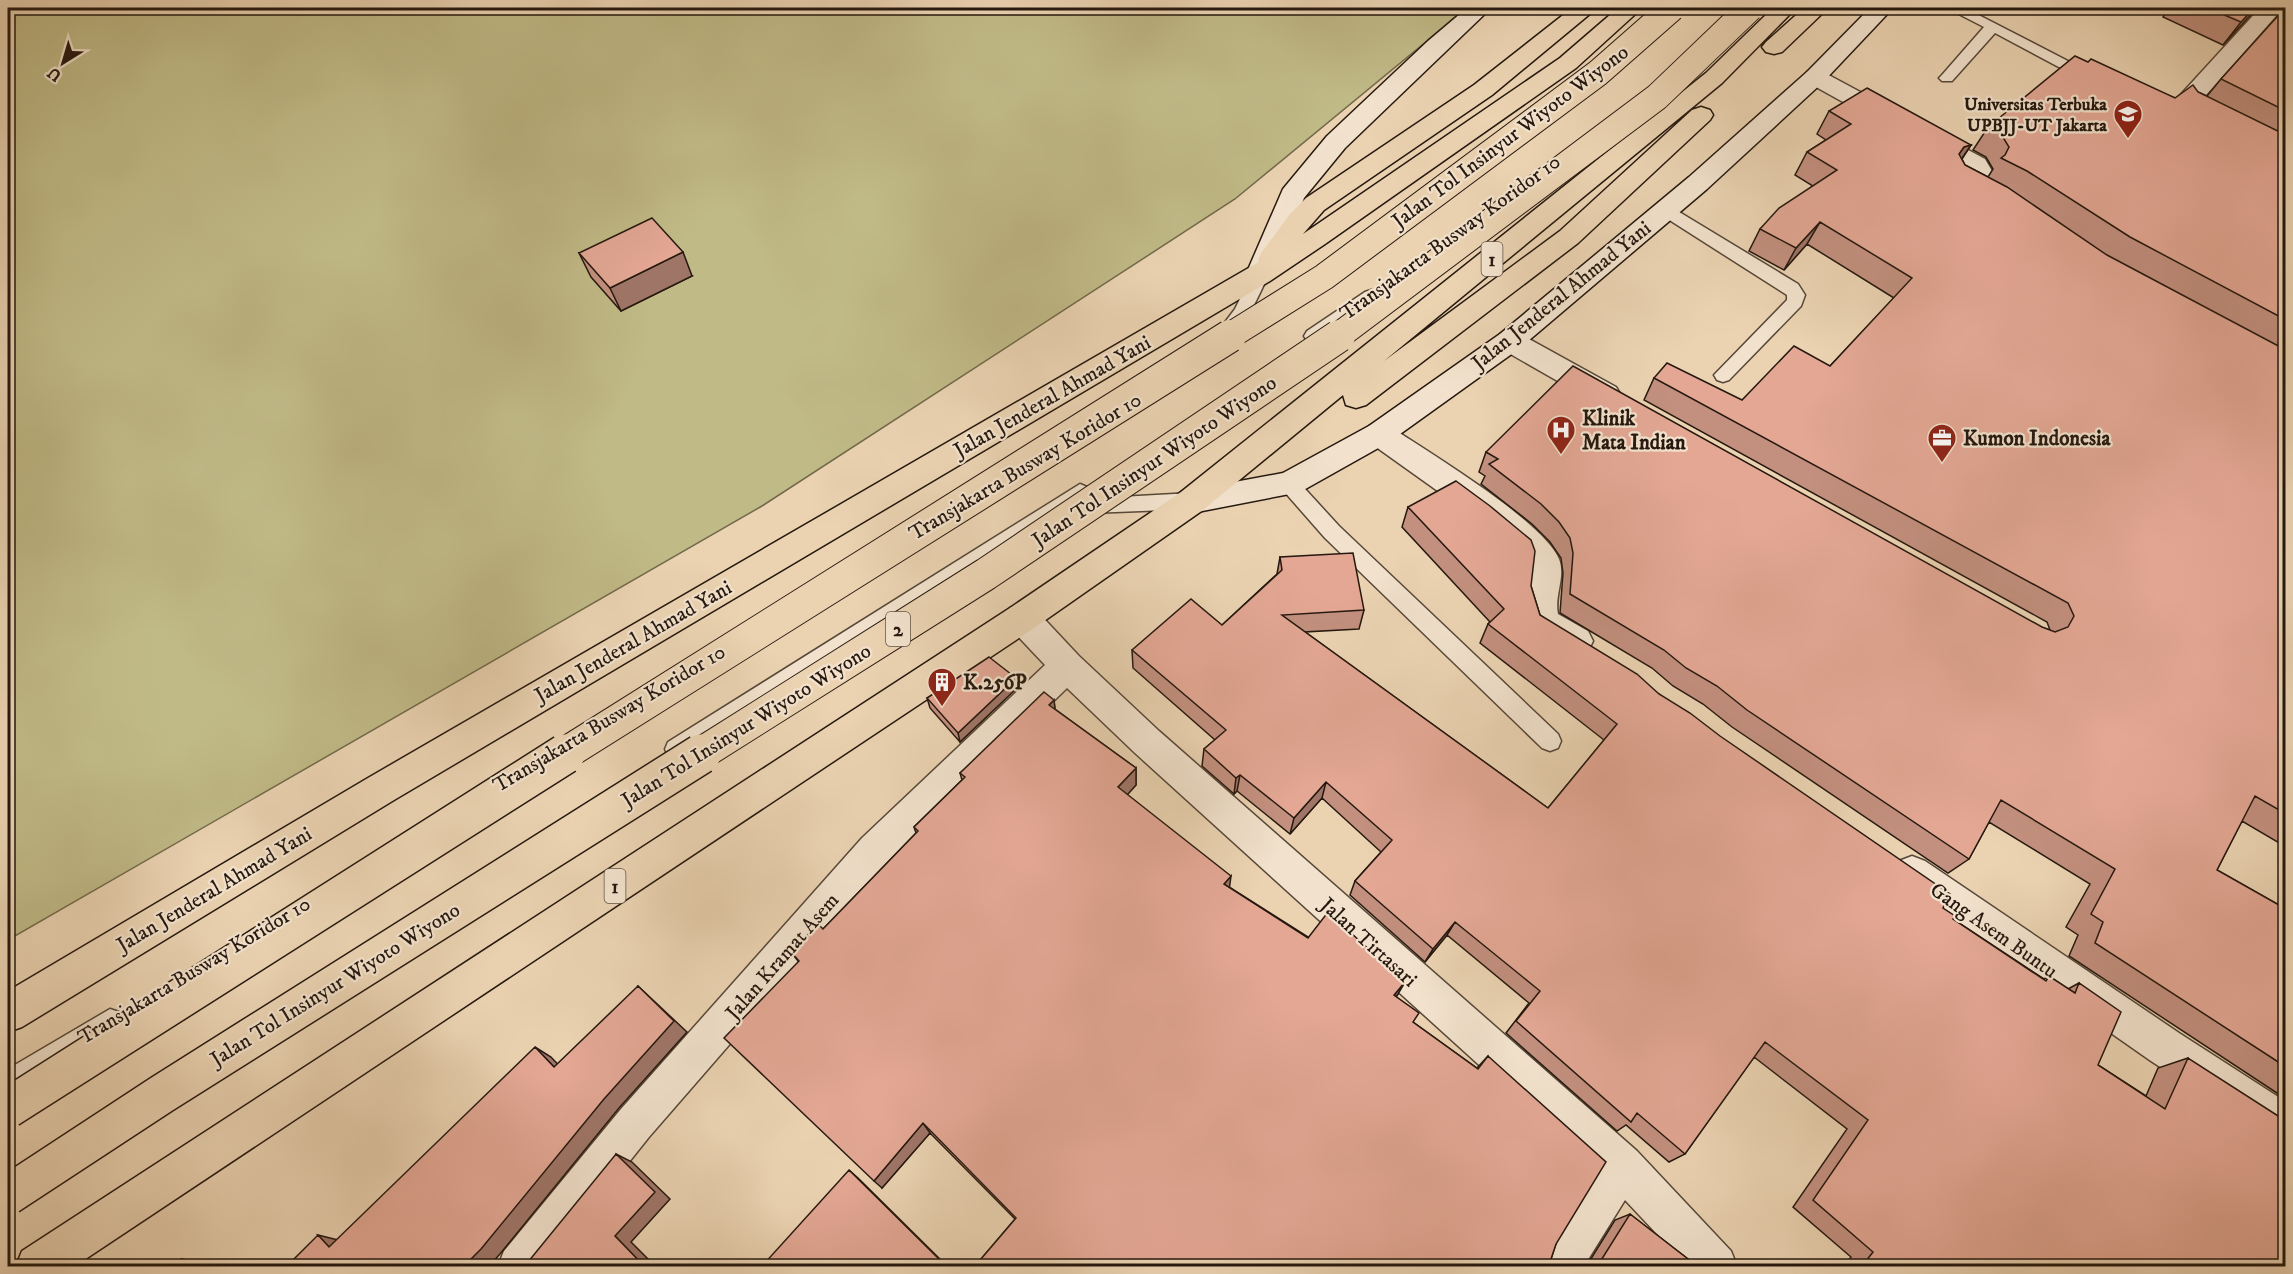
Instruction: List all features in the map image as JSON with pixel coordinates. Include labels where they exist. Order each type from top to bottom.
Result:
[{"type":"highway","points":[[1260,274],[1299,220],[1315,204],[1483,90],[1586,8]]},
{"type":"highway","name":"Jalan Jenderal Ahmad Yani","points":[[8,1013],[381,789],[1260,274],[1326,232],[1568,63],[1631,8]]},
{"type":"highway","name":"Jalan Tol Insinyur Wiyoto Wiyono","points":[[8,1108],[832,584],[1324,277],[1598,74],[1672,8]]},
{"type":"highway","name":"Jalan Tol Insinyur Wiyoto Wiyono","points":[[8,1196],[162,1094],[986,574],[1355,325],[1657,98],[1750,8]]},
{"type":"highway","name":"Jalan Jenderal Ahmad Yani","points":[[37,1266],[1022,618],[1192,501],[1714,78],[1785,8]]},
{"type":"highway","points":[[1192,501],[1312,431],[1569,237],[1817,8]]},
{"type":"street","points":[[1260,274],[1292,195],[1299,186],[1336,142],[1436,46],[1480,8]]},
{"type":"street","name":"Jalan Jenderal Ahmad Yani","points":[[1192,501],[1288,484],[1378,434],[1510,341],[1666,210],[1815,77],[1881,8]]},
{"type":"street","points":[[2272,8],[2186,102],[2190,108],[2286,158]]},
{"type":"street","points":[[1815,77],[1976,165],[1979,171],[1959,178],[2001,202]]},
{"type":"street","points":[[1510,341],[1633,410]]},
{"type":"street","points":[[1378,434],[1516,532],[1529,544],[1542,557],[1546,577],[1540,594],[1540,607],[1544,622],[1602,656]]},
{"type":"street","name":"Jalan Tirtasari","points":[[1022,618],[1067,666],[1147,742],[1304,885],[1622,1166],[1716,1266]]},
{"type":"street","name":"Jalan Kramat Asem","points":[[519,1266],[635,1123],[875,850],[1067,666]]},
{"type":"street","name":"Gang Asem Buntu","points":[[1880,850],[2165,1047],[2286,1126]]},
{"type":"street","points":[[1560,1266],[1622,1166]]},
{"type":"lane","name":"Transjakarta Busway Koridor 10","points":[[8,1083],[1264,321],[1352,261],[1587,88],[1678,8]]},
{"type":"lane","name":"Transjakarta Busway Koridor 10","points":[[8,1175],[1060,506],[1353,309],[1647,91],[1734,8]]},
{"type":"lane","points":[[1954,8],[1993,26],[2104,86]]},
{"type":"lane","points":[[1947,78],[1993,26]]},
{"type":"lane","points":[[1666,210],[1791,288],[1796,295],[1795,302],[1723,375]]},
{"type":"lane","name":"Transjakarta Busway Koridor 10","points":[[1211,352],[1242,312],[1260,274]]},
{"type":"lane","points":[[1288,484],[1332,532],[1550,741]]},
{"type":"lane","points":[[1060,506],[1192,501]]},
{"type":"shaded area","points":[[8,8],[1467,8],[1235,199],[762,506],[8,940]]},
{"type":"building","points":[[2208,8],[2254,8],[2241,22]]},
{"type":"building","points":[[2286,8],[2286,111],[2221,79]]},
{"type":"building","points":[[2075,56],[2088,62],[2091,59],[2175,98],[2193,85],[2198,92],[2286,135],[2286,320],[2130,237],[2027,171],[2001,158],[2009,147],[2001,134],[1988,127]]},
{"type":"building","points":[[1867,88],[1971,145],[1964,147],[1959,154],[1965,165],[2007,187],[2107,255],[2286,350],[2286,814],[2255,796],[2217,870],[2286,909],[2286,1067],[2095,943],[2103,922],[2091,914],[2115,869],[2001,800],[1969,859],[1747,710],[1717,686],[1686,668],[1664,650],[1570,594],[1573,553],[1570,538],[1559,522],[1541,504],[1489,464],[1498,459],[1486,452],[1573,366],[2042,627],[2055,632],[2068,627],[2074,616],[2068,603],[1654,378],[1667,363],[1742,400],[1794,346],[1830,366],[1912,278],[1820,222],[1796,248],[1760,229],[1779,208],[1837,170],[1807,152],[1851,124],[1829,111]]},
{"type":"building","points":[[652,218],[683,252],[610,288],[579,253]]},
{"type":"building","points":[[1456,481],[1531,540],[1535,551],[1531,586],[1540,615],[1637,674],[1659,694],[1690,713],[1950,894],[1943,908],[1955,916],[1953,919],[2046,981],[2049,976],[2075,993],[2079,983],[2121,1012],[2098,1065],[2165,1109],[2188,1058],[2286,1121],[2286,1266],[1862,1266],[1873,1252],[1813,1200],[1868,1120],[1765,1042],[1685,1154],[1637,1113],[1631,1122],[1516,1021],[1540,991],[1455,922],[1433,949],[1355,881],[1392,840],[1326,782],[1294,818],[1240,775],[1236,778],[1204,749],[1226,730],[1132,650],[1191,599],[1222,625],[1282,570],[1280,557],[1353,553],[1364,610],[1282,615],[1548,808],[1617,724],[1488,624],[1504,609],[1408,507]]},
{"type":"building","points":[[989,657],[1016,678],[958,733],[927,698]]},
{"type":"building","points":[[1044,692],[1054,700],[1049,705],[1136,768],[1118,787],[1231,876],[1224,884],[1308,938],[1328,912],[1405,982],[1394,995],[1419,1013],[1413,1022],[1478,1069],[1488,1056],[1606,1162],[1556,1244],[1550,1262],[1600,1262],[1630,1214],[1697,1266],[975,1266],[1016,1218],[923,1123],[874,1181],[724,1038],[799,961],[791,952],[818,924],[823,929],[918,831],[914,827],[965,777],[960,773]]},
{"type":"building","points":[[638,986],[674,1021],[604,1099],[481,1249],[464,1266],[287,1266],[318,1235],[329,1247],[535,1047],[554,1067]]},
{"type":"building","points":[[616,1154],[655,1192],[615,1236],[644,1266],[513,1266],[510,1263],[528,1262]]},
{"type":"building","points":[[849,1170],[946,1266],[762,1266]]},
{"type":"building","points":[[182,1259],[187,1266],[174,1266]]},
{"type":"place","name":"Universitas Terbuka UPBJJ-UT Jakarta","points":[[2128,140]]},
{"type":"place","name":"Klinik Mata Indian","points":[[1561,456]]},
{"type":"place","name":"Kumon Indonesia","points":[[1942,464]]},
{"type":"place","name":"K.256P","points":[[942,708]]}]
